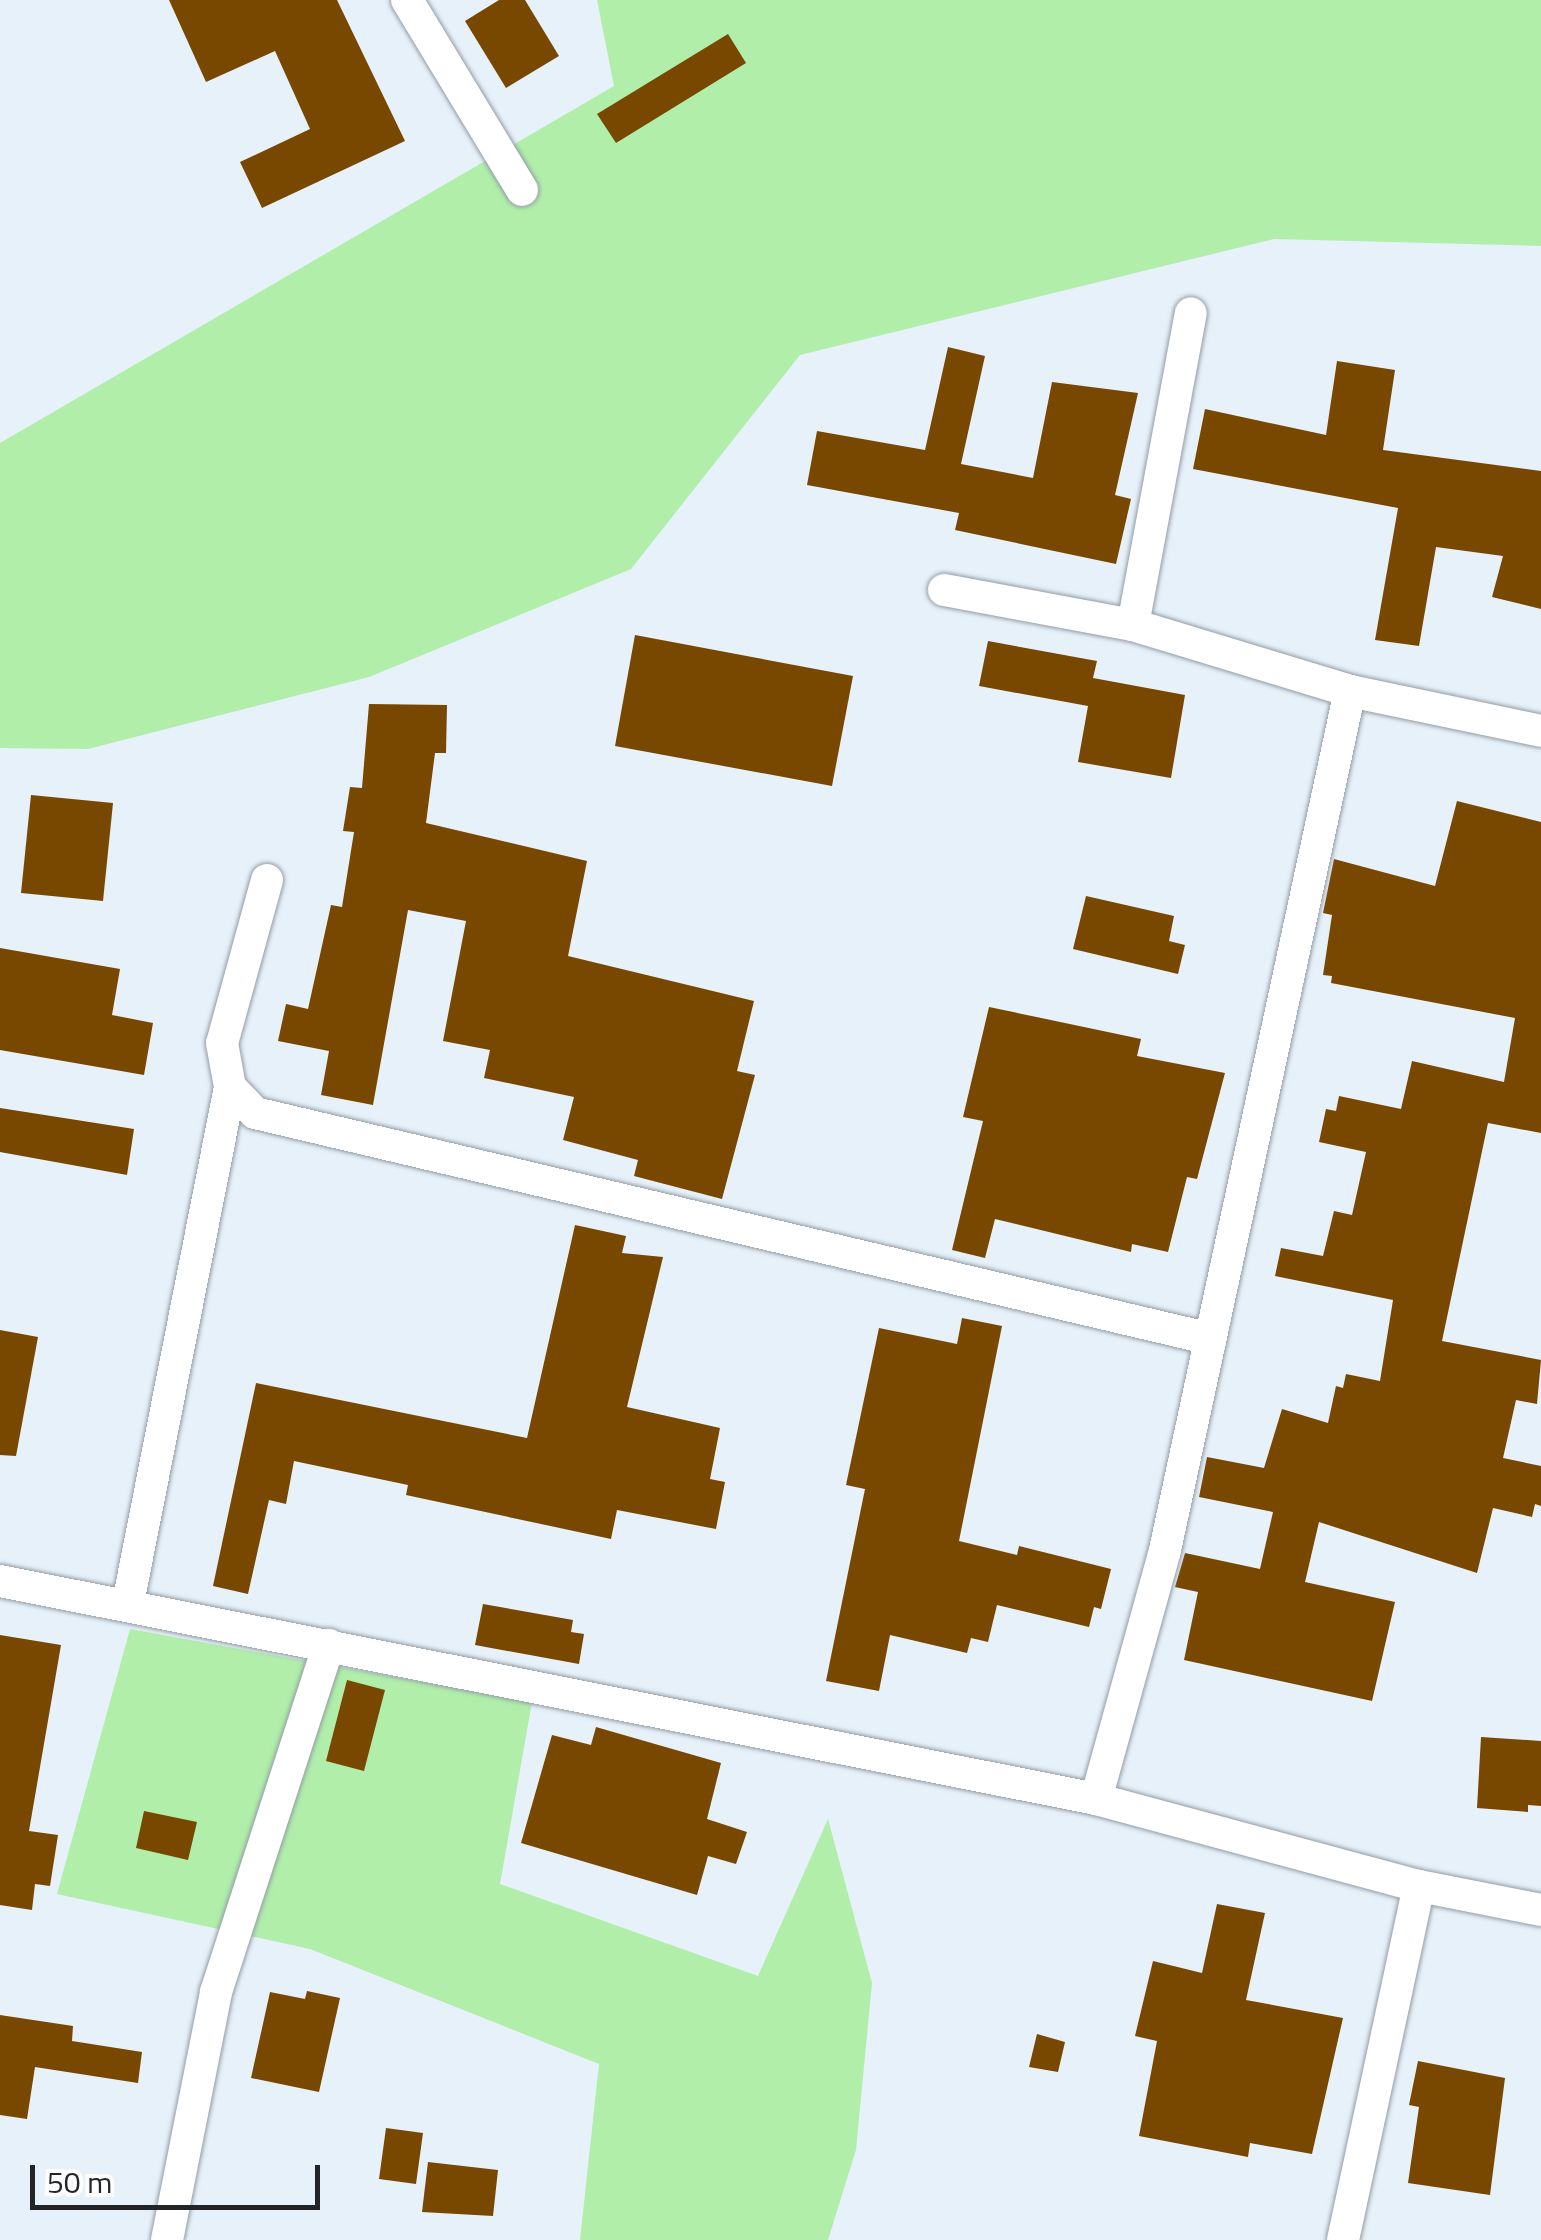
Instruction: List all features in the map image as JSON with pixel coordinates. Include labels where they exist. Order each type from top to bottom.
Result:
[{"type":"street","points":[[406,0],[522,190]]},
{"type":"street","points":[[1132,625],[1190,313]]},
{"type":"street","points":[[944,590],[1132,625],[1350,692],[1541,731]]},
{"type":"street","points":[[1096,1799],[1166,1550],[1350,692]]},
{"type":"street","points":[[128,1603],[230,1087],[222,1043],[267,880]]},
{"type":"street","points":[[230,1087],[254,1113],[1210,1339]]},
{"type":"street","points":[[0,1581],[128,1603],[1096,1799],[1419,1886],[1541,1910]]},
{"type":"street","points":[[167,2240],[216,1992],[329,1645]]},
{"type":"street","points":[[1343,2240],[1419,1886]]},
{"type":"green space","points":[[597,0],[1541,0],[1541,246],[1274,239],[800,355],[631,569],[369,677],[88,749],[0,748],[0,443],[614,86]]},
{"type":"green space","points":[[130,1629],[532,1702],[500,1884],[758,1976],[828,1819],[872,1983],[856,2150],[828,2240],[580,2240],[599,2064],[310,1949],[57,1894]]},
{"type":"building","points":[[169,0],[337,0],[405,141],[262,208],[240,162],[310,129],[275,51],[206,82]]},
{"type":"building","points":[[499,0],[525,0],[559,56],[506,88],[465,21]]},
{"type":"building","points":[[728,34],[746,63],[616,143],[597,114]]},
{"type":"building","points":[[948,347],[985,356],[961,464],[1033,478],[1052,382],[1138,393],[1115,495],[1131,499],[1116,564],[955,530],[959,513],[807,485],[817,431],[925,450]]},
{"type":"building","points":[[1337,361],[1395,370],[1383,450],[1541,471],[1541,609],[1492,597],[1503,556],[1436,547],[1419,646],[1375,640],[1398,508],[1193,469],[1205,409],[1326,435]]},
{"type":"building","points":[[635,635],[853,676],[832,786],[615,746]]},
{"type":"building","points":[[988,641],[1097,661],[1093,678],[1185,695],[1171,778],[1078,762],[1088,706],[979,686]]},
{"type":"building","points":[[369,704],[447,705],[446,753],[435,753],[426,823],[587,861],[568,956],[754,1001],[737,1071],[755,1075],[722,1199],[634,1176],[638,1160],[563,1140],[574,1097],[484,1078],[490,1050],[443,1041],[466,921],[408,910],[373,1105],[321,1095],[329,1051],[278,1041],[286,1004],[308,1009],[331,905],[342,907],[354,832],[343,831],[350,787],[362,788]]},
{"type":"building","points":[[31,795],[113,803],[103,901],[21,893]]},
{"type":"building","points":[[1457,801],[1541,822],[1541,1133],[1488,1123],[1442,1341],[1541,1360],[1537,1404],[1516,1400],[1503,1458],[1541,1466],[1541,1506],[1535,1504],[1532,1517],[1493,1508],[1477,1573],[1319,1522],[1305,1582],[1395,1602],[1372,1701],[1184,1660],[1198,1592],[1175,1587],[1185,1553],[1260,1569],[1273,1512],[1199,1497],[1207,1457],[1264,1468],[1282,1409],[1328,1423],[1336,1386],[1343,1388],[1346,1374],[1380,1381],[1393,1300],[1275,1276],[1281,1248],[1323,1256],[1334,1211],[1352,1215],[1366,1152],[1319,1142],[1326,1109],[1336,1111],[1339,1096],[1401,1109],[1412,1061],[1504,1082],[1515,1018],[1331,983],[1332,976],[1323,975],[1332,915],[1323,913],[1334,859],[1435,886]]},
{"type":"building","points":[[1086,896],[1174,916],[1169,941],[1185,945],[1178,974],[1073,949]]},
{"type":"building","points":[[0,948],[120,969],[112,1015],[153,1023],[144,1075],[0,1050]]},
{"type":"building","points":[[989,1007],[1141,1039],[1137,1056],[1225,1073],[1197,1179],[1187,1177],[1168,1252],[1132,1244],[1131,1252],[995,1219],[985,1258],[952,1250],[983,1121],[963,1117]]},
{"type":"building","points":[[0,1108],[134,1129],[127,1175],[0,1152]]},
{"type":"building","points":[[575,1225],[626,1236],[622,1253],[663,1257],[627,1407],[720,1428],[710,1479],[725,1482],[716,1529],[617,1510],[611,1539],[406,1495],[408,1485],[294,1461],[286,1504],[269,1500],[248,1594],[213,1586],[256,1383],[527,1438]]},
{"type":"building","points":[[962,1318],[1002,1326],[959,1541],[1017,1555],[1019,1546],[1111,1569],[1101,1609],[1094,1607],[1089,1627],[997,1605],[988,1642],[971,1638],[967,1653],[890,1635],[879,1691],[826,1681],[865,1489],[846,1485],[879,1328],[957,1344]]},
{"type":"building","points":[[0,1330],[38,1337],[16,1456],[0,1455]]},
{"type":"building","points":[[483,1604],[573,1620],[571,1632],[584,1634],[579,1664],[475,1645]]},
{"type":"building","points":[[0,1635],[61,1645],[29,1831],[58,1835],[50,1886],[35,1884],[32,1910],[0,1905]]},
{"type":"building","points":[[347,1680],[385,1690],[364,1771],[326,1761]]},
{"type":"building","points":[[596,1727],[721,1763],[707,1819],[747,1832],[736,1864],[708,1856],[697,1895],[521,1843],[552,1735],[591,1745]]},
{"type":"building","points":[[1481,1737],[1541,1741],[1541,1806],[1528,1805],[1528,1812],[1477,1808]]},
{"type":"building","points":[[144,1811],[197,1822],[188,1860],[136,1848]]},
{"type":"building","points":[[1217,1904],[1265,1913],[1246,2000],[1343,2018],[1312,2154],[1250,2143],[1248,2157],[1139,2136],[1157,2041],[1135,2036],[1153,1961],[1202,1973]]},
{"type":"building","points":[[307,1991],[340,1998],[319,2092],[251,2078],[270,1992],[305,1999]]},
{"type":"building","points":[[0,2015],[73,2026],[72,2041],[142,2052],[138,2083],[35,2067],[27,2119],[0,2115]]},
{"type":"building","points":[[1037,2034],[1065,2042],[1058,2072],[1029,2067]]},
{"type":"building","points":[[1418,2061],[1505,2078],[1490,2195],[1408,2183],[1419,2107],[1409,2105]]},
{"type":"building","points":[[386,2128],[423,2133],[416,2184],[379,2179]]},
{"type":"building","points":[[428,2162],[498,2170],[493,2216],[422,2212]]}]
